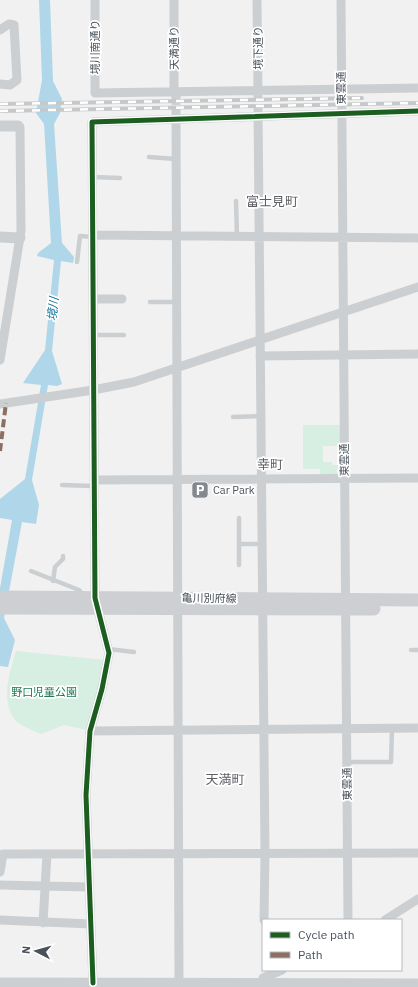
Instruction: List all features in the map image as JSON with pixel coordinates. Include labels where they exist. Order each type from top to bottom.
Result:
[{"type":"main road","name":"亀川別府線","points":[[0,597],[22,603]]},
{"type":"main road","name":"亀川別府線","points":[[345,604],[418,600]]},
{"type":"main road","name":"亀川別府線","points":[[0,608],[22,603],[92,601],[345,604],[418,609]]},
{"type":"street","name":"境川南通り","points":[[94,0],[95,93],[175,94]]},
{"type":"street","name":"天満通り","points":[[174,0],[175,94]]},
{"type":"street","name":"境下通り","points":[[257,0],[258,93]]},
{"type":"street","name":"東雲通","points":[[341,0],[348,919]]},
{"type":"street","points":[[0,30],[9,24],[14,25],[17,80],[10,85],[0,84]]},
{"type":"street","points":[[175,94],[418,88]]},
{"type":"street","points":[[87,985],[91,924],[86,795],[90,731],[106,669],[108,649],[92,601],[94,483],[93,121],[176,115],[258,112],[342,113],[418,111]]},
{"type":"street","points":[[258,112],[265,854],[264,919]]},
{"type":"street","points":[[176,115],[179,984]]},
{"type":"street","points":[[0,126],[18,126],[20,131],[20,238],[0,360]]},
{"type":"street","points":[[93,236],[418,238]]},
{"type":"street","points":[[0,237],[20,238]]},
{"type":"street","points":[[5,403],[93,390],[134,382],[418,287]]},
{"type":"street","points":[[93,299],[122,299]]},
{"type":"street","points":[[260,356],[344,353],[418,354]]},
{"type":"street","points":[[94,483],[177,479],[344,480],[418,478]]},
{"type":"street","points":[[90,731],[418,728]]},
{"type":"street","points":[[0,872],[3,854],[179,855],[418,853]]},
{"type":"street","points":[[43,923],[47,854]]},
{"type":"street","points":[[0,885],[89,887]]},
{"type":"street","points":[[387,919],[418,900]]},
{"type":"street","points":[[0,920],[91,924]]},
{"type":"street","points":[[0,983],[32,985],[215,985],[263,977],[279,971]]},
{"type":"street","points":[[263,977],[284,985],[418,984]]},
{"type":"lane","points":[[149,157],[176,158]]},
{"type":"lane","points":[[93,177],[120,178]]},
{"type":"lane","points":[[236,201],[237,237]]},
{"type":"lane","points":[[77,262],[80,236],[93,236]]},
{"type":"lane","points":[[150,302],[176,302]]},
{"type":"lane","points":[[93,335],[124,335]]},
{"type":"lane","points":[[233,417],[260,416]]},
{"type":"lane","points":[[62,485],[94,483]]},
{"type":"lane","points":[[239,518],[239,565]]},
{"type":"lane","points":[[239,544],[262,544]]},
{"type":"lane","points":[[53,580],[55,567],[63,556]]},
{"type":"lane","points":[[31,570],[79,590],[92,601]]},
{"type":"lane","points":[[108,649],[134,652]]},
{"type":"lane","points":[[411,650],[418,650]]},
{"type":"lane","points":[[346,762],[391,762],[392,728]]},
{"type":"green space","points":[[303,425],[341,425],[341,446],[323,446],[323,462],[332,462],[332,465],[341,465],[341,476],[320,476],[320,469],[303,469]]},
{"type":"green space","name":"野口児童公園","points":[[16,651],[105,660],[87,730],[64,725],[41,734],[16,721],[8,705],[7,688]]},
{"type":"water","name":"境川","points":[[39,0],[50,0],[53,81],[62,99],[60,113],[54,124],[62,243],[74,257],[73,263],[61,261],[52,351],[62,384],[57,386],[48,385],[32,480],[39,505],[36,524],[22,522],[4,618],[15,640],[8,667],[0,666],[0,588],[12,520],[0,518],[0,499],[25,479],[41,385],[23,383],[45,350],[54,260],[37,256],[38,253],[51,243],[44,124],[36,113],[42,80]]},
{"type":"tunnel","points":[[176,96],[176,111]]},
{"type":"railway","points":[[0,104],[362,98]]},
{"type":"railway","points":[[0,111],[418,103]]},
{"type":"marked path","points":[[0,451],[6,403]]},
{"type":"cycle path","points":[[93,983],[86,795],[90,731],[102,689],[109,653],[95,598],[92,122],[418,111]]},
{"type":"place","name":"Car Park","points":[[200,490]]},
{"type":"district","name":"富士見町","points":[[272,201]]},
{"type":"district","name":"幸町","points":[[270,464]]},
{"type":"district","name":"天満町","points":[[225,779]]}]
